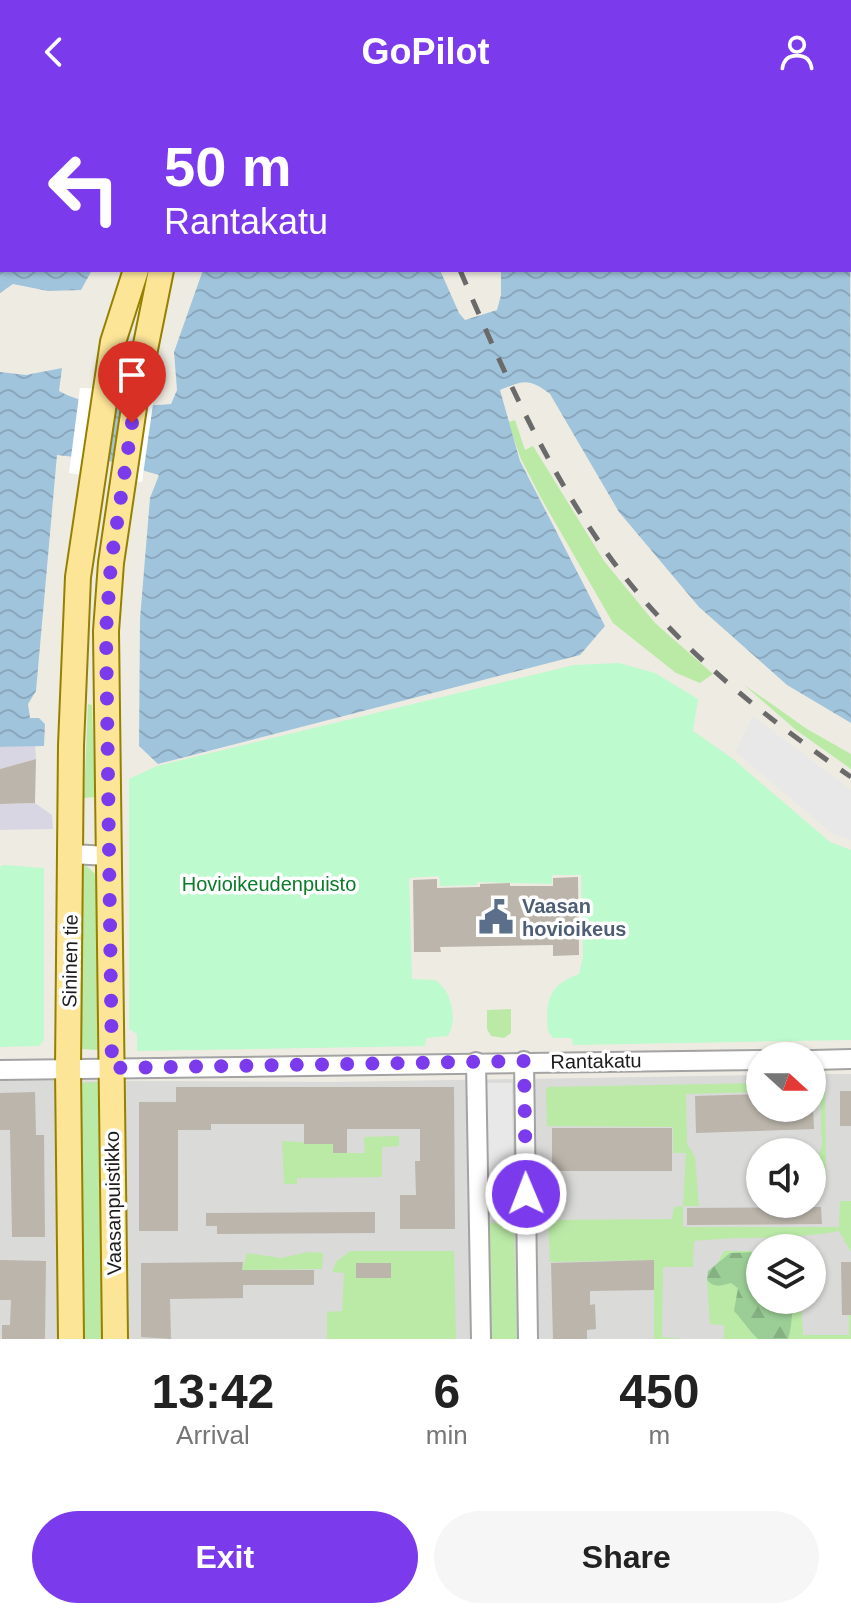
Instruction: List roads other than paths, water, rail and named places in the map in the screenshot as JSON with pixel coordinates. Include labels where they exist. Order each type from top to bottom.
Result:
[{"type":"main road","name":"Sininen tie","points":[[68,1069],[71,745],[78,577],[113,342],[135,272]]},
{"type":"main road","name":"Sininen tie","points":[[112,1068],[106,631],[111,563],[136,394],[161,272]]},
{"type":"main road","name":"Vaasanpuistikko","points":[[112,1068],[115,1339]]},
{"type":"main road","points":[[68,1069],[71,1339]]},
{"type":"street","points":[[71,854],[109,856]]},
{"type":"street","points":[[826,1060],[851,1059]]},
{"type":"street","name":"Rantakatu","points":[[0,1070],[746,1060]]},
{"type":"street","points":[[524,1061],[528,1339]]},
{"type":"street","points":[[476,1062],[481,1339]]},
{"type":"water","points":[[0,272],[91,272],[81,290],[48,291],[13,284],[0,293]]},
{"type":"water","points":[[202,272],[441,272],[465,320],[497,310],[501,295],[501,272],[850,272],[851,723],[787,685],[699,607],[619,512],[550,394],[525,382],[500,390],[520,461],[605,626],[580,655],[158,764],[139,746],[140,619],[150,498],[159,475],[109,461],[57,455],[36,691],[28,704],[30,718],[39,718],[45,724],[44,746],[0,747],[0,372],[26,375],[62,368],[59,391],[72,397],[99,404],[171,404],[177,390],[174,352]]},
{"type":"railway","points":[[461,272],[545,453],[586,523],[634,589],[721,677],[851,777]]},
{"type":"place","name":"Vaasan hovioikeus","points":[[496,917]]},
{"type":"park label","name":"Hovioikeudenpuisto","points":[[269,884]]}]
